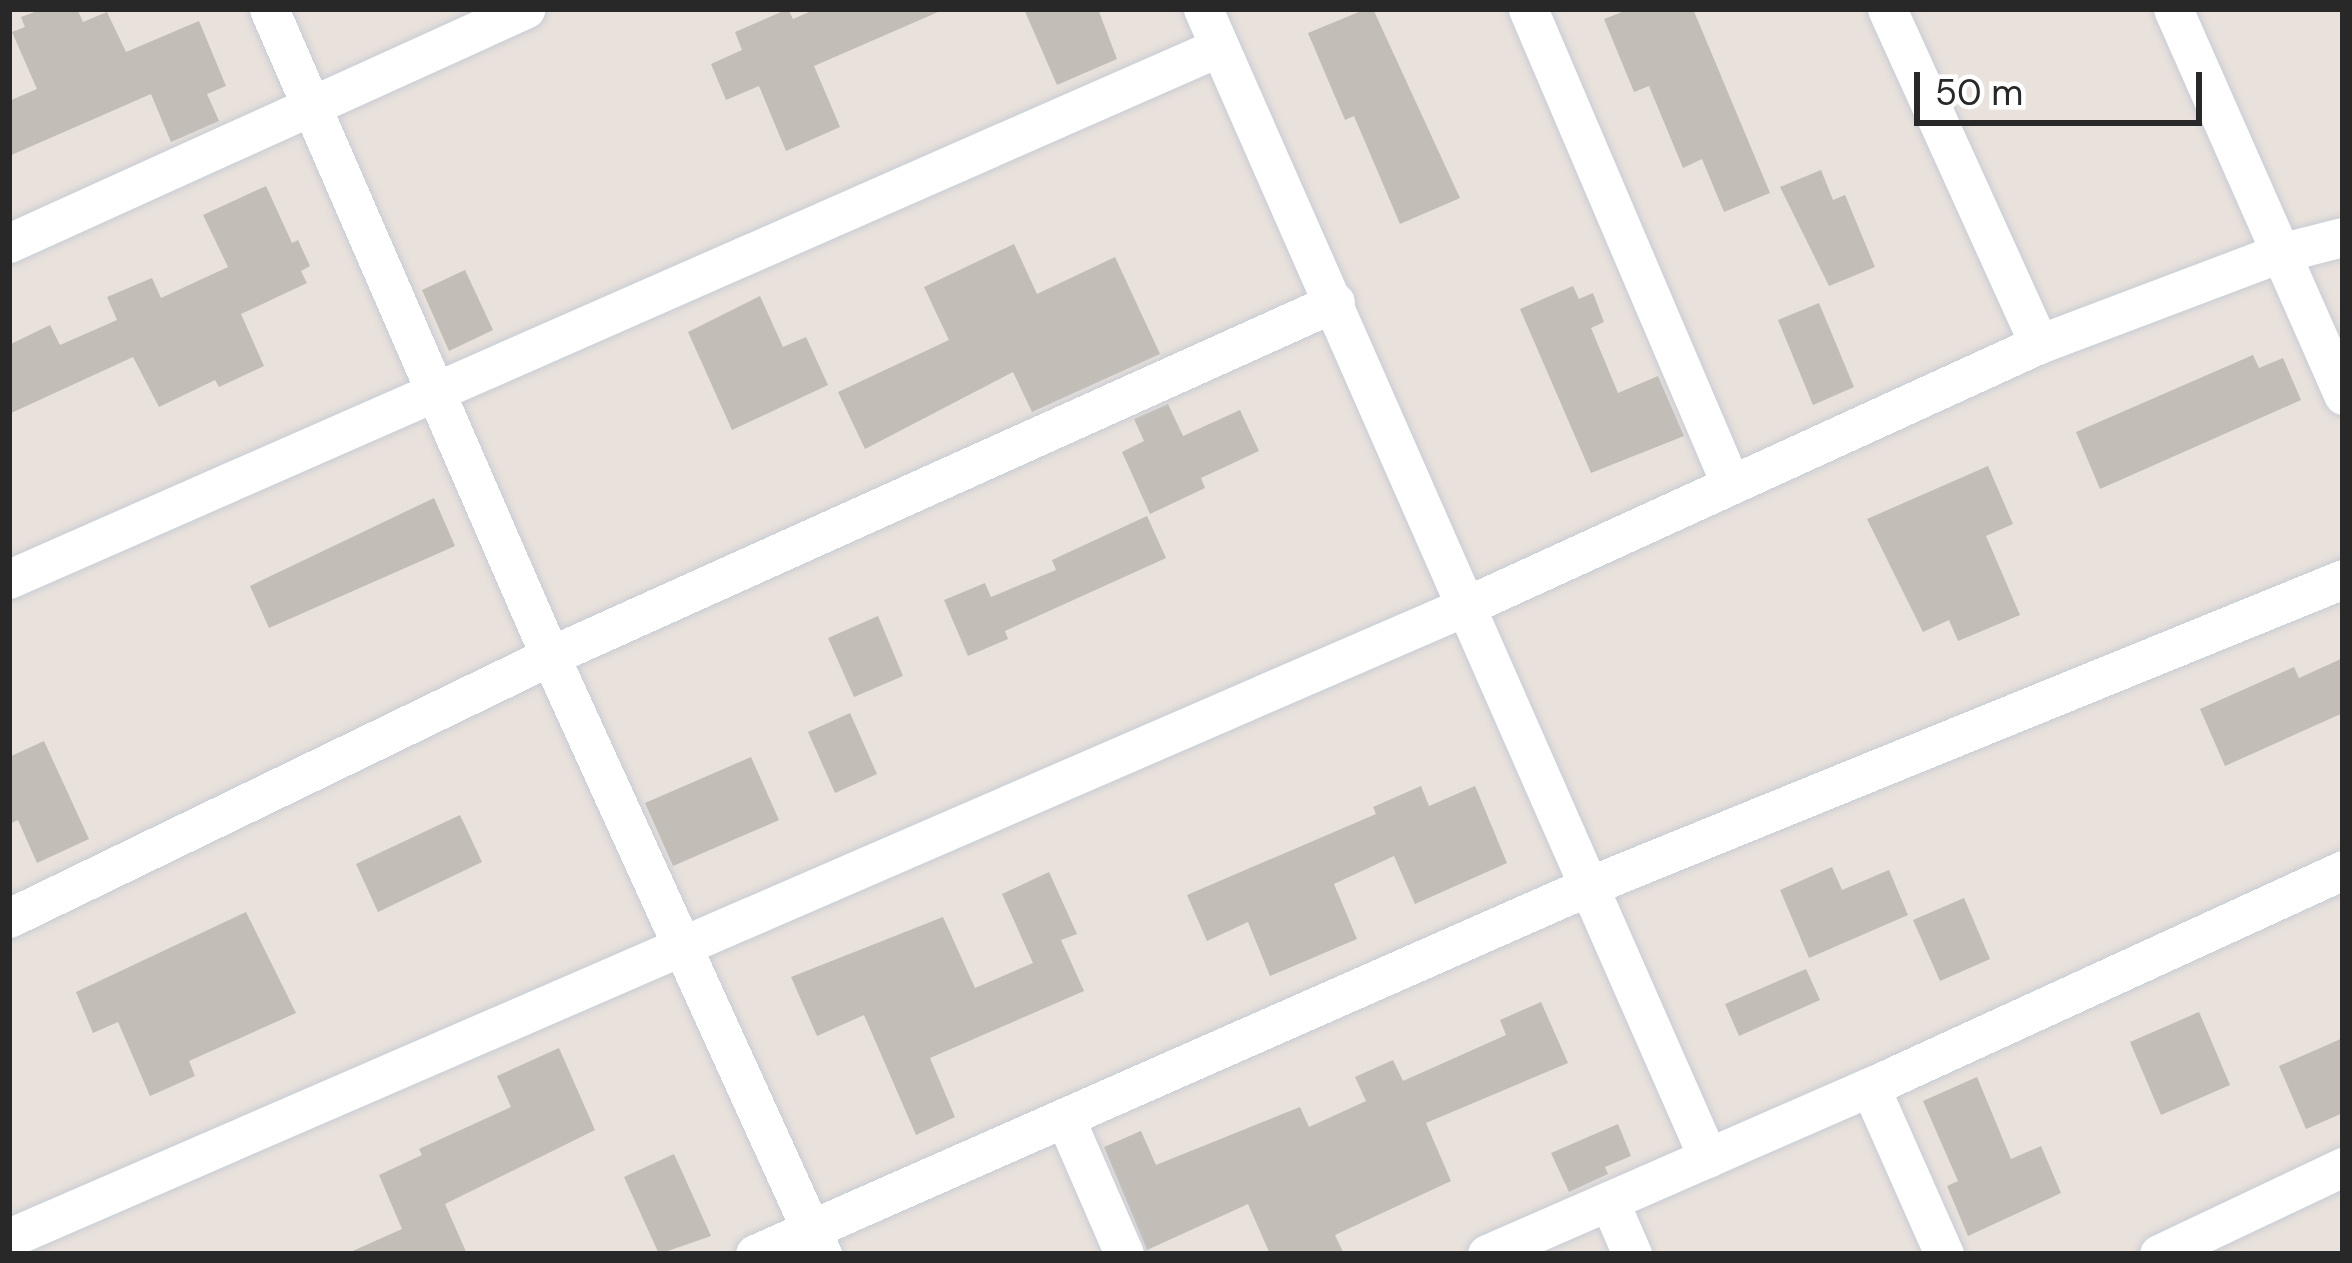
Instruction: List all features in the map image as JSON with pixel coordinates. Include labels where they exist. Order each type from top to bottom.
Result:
[{"type":"street","points":[[269,9],[438,389],[550,656],[816,1242]]},
{"type":"street","points":[[9,243],[525,9]]},
{"type":"street","points":[[1203,9],[1708,1158]]},
{"type":"street","points":[[1528,9],[1731,485]]},
{"type":"street","points":[[1887,9],[2039,344]]},
{"type":"street","points":[[2173,9],[2343,395]]},
{"type":"street","points":[[9,579],[1220,47]]},
{"type":"street","points":[[9,1238],[1466,606],[2039,344],[2280,253],[2343,237]]},
{"type":"street","points":[[9,918],[550,656],[1334,302]]},
{"type":"street","points":[[755,1254],[816,1242],[1065,1118],[1588,886],[2343,579]]},
{"type":"street","points":[[1487,1254],[1870,1087],[2343,870]]},
{"type":"street","points":[[1870,1087],[1944,1254]]},
{"type":"street","points":[[1065,1118],[1124,1254]]},
{"type":"street","points":[[2159,1254],[2343,1167]]},
{"type":"street","points":[[1609,1201],[1632,1254]]},
{"type":"building","points":[[43,9],[77,9],[83,22],[107,12],[126,52],[199,21],[226,86],[207,94],[219,121],[171,142],[151,94],[9,156],[9,101],[37,89],[12,32],[25,27],[21,17]]},
{"type":"building","points":[[788,9],[793,19],[816,9],[945,9],[814,66],[840,127],[786,151],[759,86],[726,100],[711,64],[742,50],[735,32]]},
{"type":"building","points":[[1024,9],[1098,9],[1117,59],[1057,85]]},
{"type":"building","points":[[1373,9],[1460,198],[1400,224],[1354,116],[1345,120],[1308,33]]},
{"type":"building","points":[[1630,9],[1693,9],[1770,193],[1724,212],[1702,159],[1683,168],[1649,86],[1634,92],[1604,19]]},
{"type":"building","points":[[1821,170],[1833,200],[1845,195],[1875,267],[1829,286],[1780,187]]},
{"type":"building","points":[[266,186],[292,243],[298,240],[310,266],[301,271],[307,283],[241,314],[264,366],[219,387],[215,380],[159,407],[133,357],[9,414],[9,345],[50,325],[60,345],[117,320],[107,297],[152,278],[161,298],[228,267],[203,215]]},
{"type":"building","points":[[1014,244],[1037,294],[1115,257],[1160,354],[1032,412],[1013,372],[865,449],[838,392],[949,340],[924,287]]},
{"type":"building","points":[[465,270],[493,330],[449,351],[422,290]]},
{"type":"building","points":[[1573,286],[1579,299],[1593,293],[1604,322],[1591,328],[1618,393],[1658,376],[1684,436],[1591,473],[1520,309]]},
{"type":"building","points":[[760,296],[783,347],[806,337],[828,385],[732,430],[688,332]]},
{"type":"building","points":[[1819,303],[1854,387],[1813,405],[1778,320]]},
{"type":"building","points":[[2253,355],[2259,368],[2283,358],[2301,400],[2100,489],[2076,432]]},
{"type":"building","points":[[1168,404],[1183,436],[1240,410],[1259,451],[1201,478],[1205,488],[1150,514],[1122,452],[1144,441],[1134,419]]},
{"type":"building","points":[[1988,466],[2013,524],[1986,536],[2020,615],[1958,641],[1949,620],[1923,632],[1867,519]]},
{"type":"building","points":[[434,498],[455,546],[269,628],[250,586]]},
{"type":"building","points":[[1147,516],[1166,558],[1005,631],[1008,639],[968,656],[944,600],[985,583],[991,597],[1056,570],[1052,560]]},
{"type":"building","points":[[878,616],[903,676],[854,697],[828,638]]},
{"type":"building","points":[[2343,658],[2343,713],[2225,766],[2200,709],[2294,667],[2299,678]]},
{"type":"building","points":[[850,713],[877,774],[835,793],[808,732]]},
{"type":"building","points":[[44,741],[89,839],[37,863],[18,820],[9,824],[9,757]]},
{"type":"building","points":[[751,757],[779,820],[673,866],[645,803]]},
{"type":"building","points":[[1421,786],[1429,806],[1475,786],[1507,863],[1415,904],[1394,856],[1334,884],[1357,939],[1270,976],[1248,922],[1207,941],[1187,895],[1376,814],[1373,807]]},
{"type":"building","points":[[460,815],[482,862],[378,912],[356,864]]},
{"type":"building","points":[[1832,867],[1842,890],[1889,870],[1908,915],[1809,958],[1780,890]]},
{"type":"building","points":[[1049,872],[1077,934],[1061,940],[1084,991],[930,1058],[955,1117],[916,1135],[864,1015],[817,1036],[791,977],[943,917],[975,988],[1033,963],[1002,894]]},
{"type":"building","points":[[1964,898],[1990,959],[1940,981],[1913,920]]},
{"type":"building","points":[[246,912],[296,1013],[189,1061],[195,1076],[150,1096],[118,1022],[93,1033],[76,992]]},
{"type":"building","points":[[1806,969],[1820,1000],[1739,1036],[1725,1004]]},
{"type":"building","points":[[1541,1002],[1568,1063],[1426,1123],[1451,1181],[1335,1235],[1344,1254],[1270,1254],[1248,1204],[1147,1250],[1104,1147],[1141,1131],[1156,1165],[1300,1107],[1309,1127],[1366,1101],[1355,1077],[1393,1060],[1403,1081],[1506,1035],[1500,1020]]},
{"type":"building","points":[[2199,1012],[2230,1085],[2161,1115],[2130,1042]]},
{"type":"building","points":[[2343,1038],[2343,1113],[2306,1129],[2279,1066]]},
{"type":"building","points":[[559,1048],[595,1130],[445,1204],[467,1254],[346,1254],[402,1229],[379,1175],[422,1155],[419,1149],[511,1107],[497,1076]]},
{"type":"building","points":[[1977,1077],[2011,1159],[2041,1146],[2061,1193],[1968,1236],[1947,1186],[1958,1181],[1923,1101]]},
{"type":"building","points":[[1618,1124],[1631,1156],[1605,1167],[1608,1174],[1569,1192],[1551,1153]]},
{"type":"building","points":[[674,1154],[711,1236],[659,1254],[624,1177]]}]
